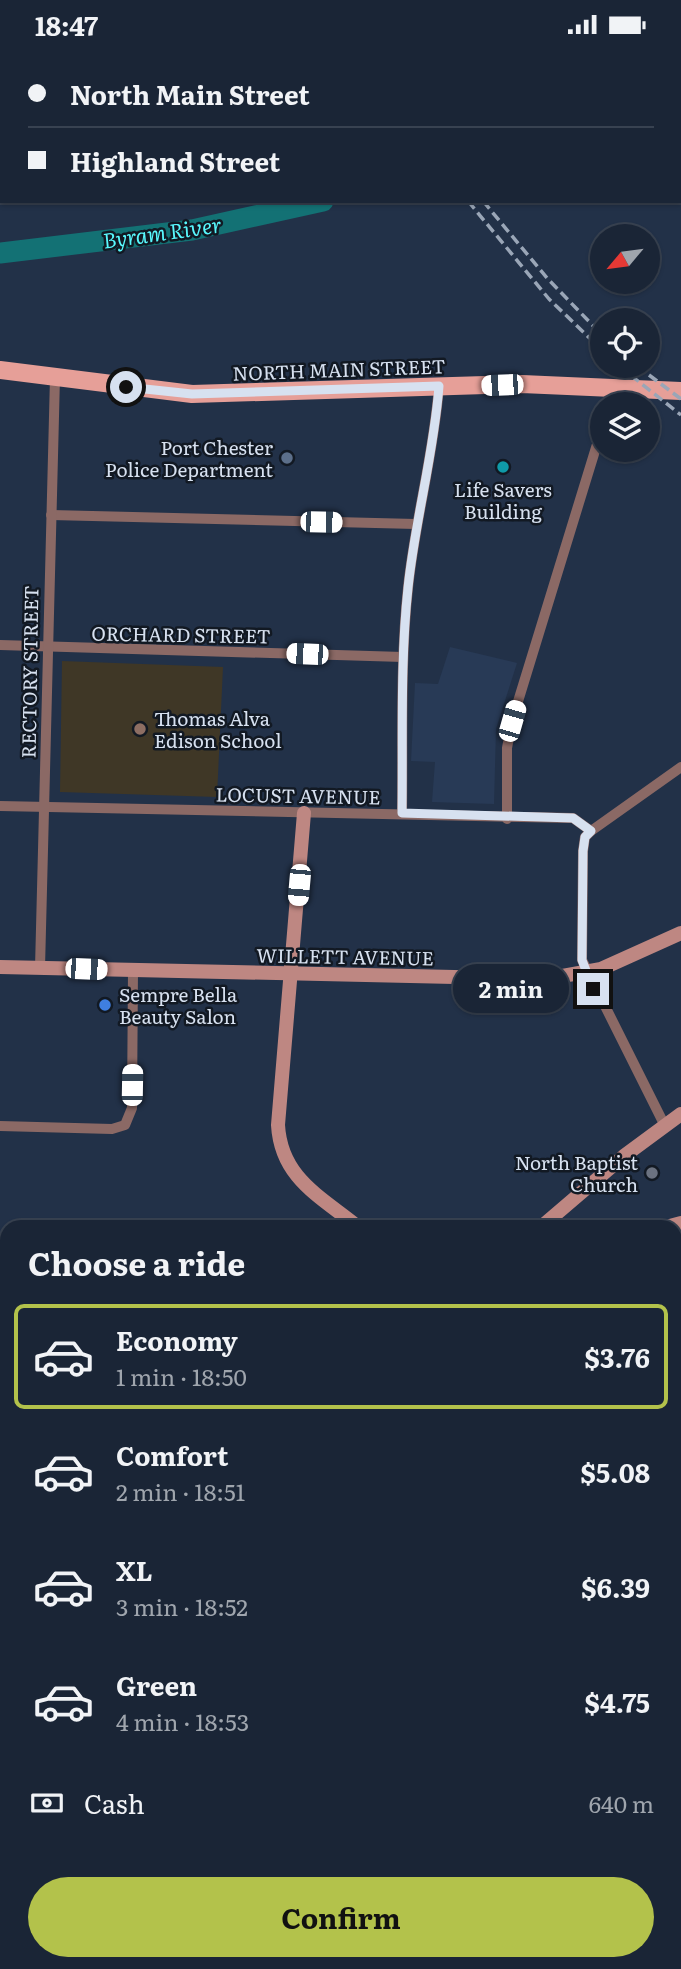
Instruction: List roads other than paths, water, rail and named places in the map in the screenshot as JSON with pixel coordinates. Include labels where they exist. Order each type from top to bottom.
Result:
[{"type":"main road","name":"NORTH MAIN STREET","points":[[0,370],[192,394],[439,386],[615,387],[681,391]]},
{"type":"street","name":"RECTORY STREET","points":[[40,968],[55,377]]},
{"type":"street","points":[[402,813],[403,657],[416,524],[436,424],[439,386]]},
{"type":"street","points":[[613,392],[615,387]]},
{"type":"street","points":[[507,818],[507,748],[512,721],[592,462]]},
{"type":"street","points":[[51,515],[416,524]]},
{"type":"street","name":"ORCHARD STREET","points":[[0,645],[403,657]]},
{"type":"street","points":[[664,1124],[582,960],[583,851],[585,837],[591,831],[681,767]]},
{"type":"street","name":"LOCUST AVENUE","points":[[0,806],[573,818],[591,831]]},
{"type":"street","points":[[304,813],[278,1125],[280,1147],[287,1164],[303,1183],[349,1220]]},
{"type":"street","name":"WILLETT AVENUE","points":[[0,967],[546,979],[587,973],[681,933]]},
{"type":"street","points":[[0,1126],[112,1129],[125,1125],[132,1108],[133,970]]},
{"type":"street","points":[[549,1220],[664,1124],[681,1114]]},
{"type":"waterway","name":"Byram River","points":[[0,253],[192,230],[314,203]]},
{"type":"railway","points":[[470,203],[549,299],[590,338]]},
{"type":"railway","points":[[485,203],[547,278],[590,323]]},
{"type":"railway","points":[[634,378],[681,415]]},
{"type":"railway","points":[[653,378],[681,399]]},
{"type":"place","name":"Port Chester Police Department","points":[[287,458]]},
{"type":"place","name":"Life Savers Building","points":[[503,467]]},
{"type":"place","name":"Thomas Alva Edison School","points":[[140,729]]},
{"type":"place","name":"Sempre Bella Beauty Salon","points":[[105,1005]]},
{"type":"place","name":"North Baptist Church","points":[[652,1173]]}]
